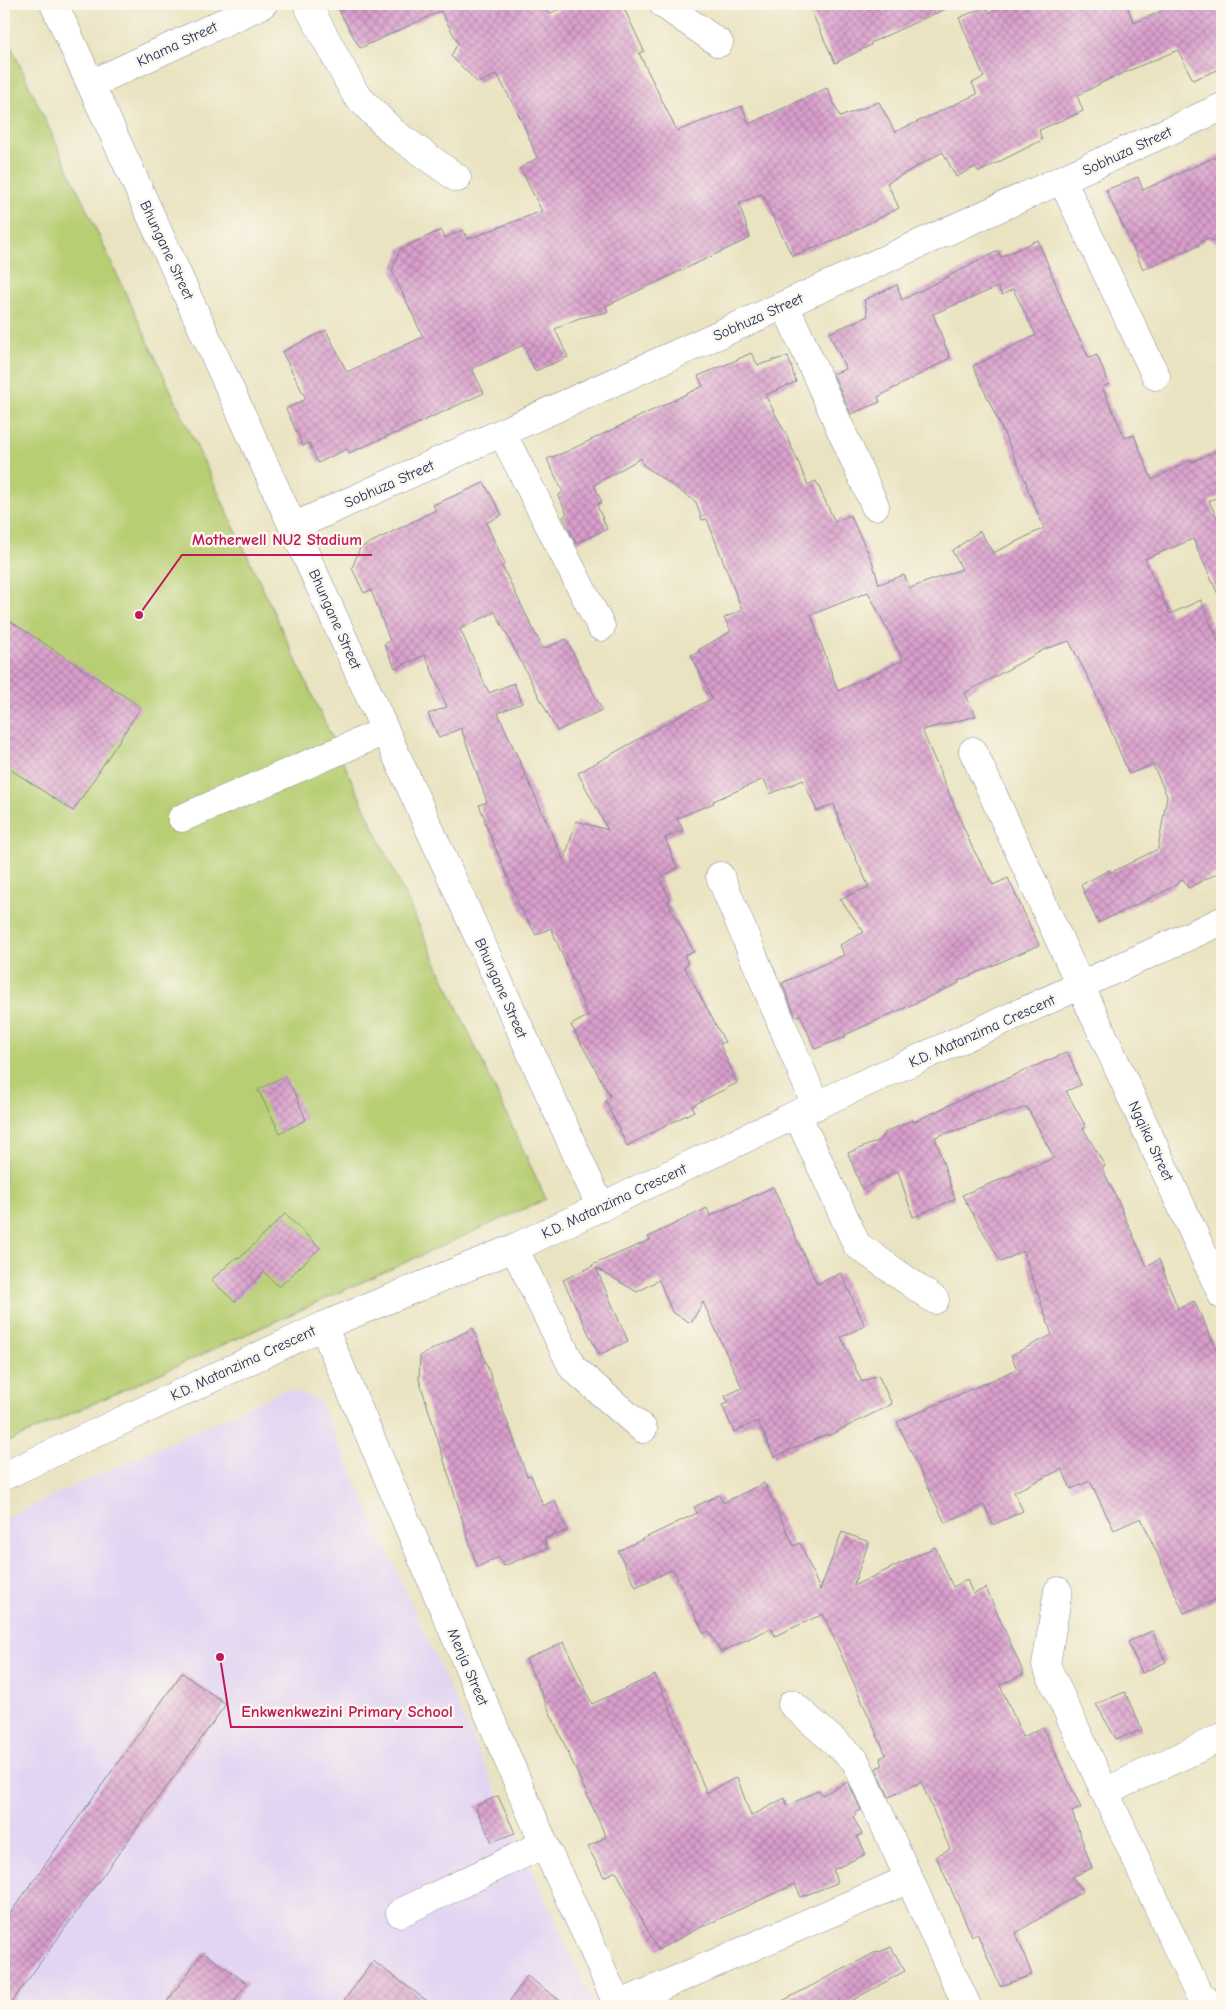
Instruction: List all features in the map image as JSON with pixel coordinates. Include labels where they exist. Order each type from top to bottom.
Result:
[{"type":"street","name":"Bhungane Street","points":[[54,4],[293,527],[600,1208]]},
{"type":"street","name":"Khama Street","points":[[91,84],[263,4]]},
{"type":"street","points":[[307,4],[356,95],[394,133],[457,178]]},
{"type":"street","points":[[663,4],[719,43]]},
{"type":"street","name":"Sobhuza Street","points":[[293,527],[1222,107]]},
{"type":"street","points":[[1062,180],[1156,376]]},
{"type":"street","points":[[785,305],[874,506]]},
{"type":"street","points":[[502,433],[601,627]]},
{"type":"street","points":[[182,818],[385,731]]},
{"type":"street","name":"Ngqika Street","points":[[973,751],[1222,1295]]},
{"type":"street","points":[[720,876],[858,1245],[935,1300]]},
{"type":"street","name":"K.D. Matanzima Crescent","points":[[4,1476],[323,1326],[514,1248],[806,1110],[1222,922]]},
{"type":"street","points":[[514,1248],[573,1368],[643,1429]]},
{"type":"street","name":"Menja Street","points":[[323,1326],[544,1844],[618,2006]]},
{"type":"street","points":[[1058,1591],[1046,1665],[1198,1996],[1213,2006]]},
{"type":"street","points":[[792,1704],[855,1760],[967,2006]]},
{"type":"street","points":[[1104,1792],[1222,1737]]},
{"type":"street","points":[[400,1913],[544,1844]]},
{"type":"street","points":[[618,2006],[910,1879]]},
{"type":"shaded area","points":[[287,1389],[319,1400],[594,2006],[4,2006],[4,1518]]},
{"type":"green space","points":[[4,31],[546,1199],[4,1444]]},
{"type":"building","points":[[355,4],[544,4],[548,14],[572,4],[622,4],[644,51],[639,53],[677,131],[742,106],[749,124],[827,88],[840,117],[879,102],[895,132],[977,94],[972,83],[984,77],[959,18],[986,6],[989,13],[1009,4],[1126,4],[1134,23],[1178,4],[1222,4],[1222,68],[1193,80],[1178,50],[1109,79],[1077,96],[1083,111],[1039,130],[1042,140],[979,172],[975,167],[956,177],[943,152],[887,183],[899,208],[834,241],[792,256],[762,194],[739,203],[750,238],[606,306],[608,312],[579,318],[555,329],[568,357],[535,371],[523,345],[472,369],[484,393],[395,434],[349,453],[347,449],[318,463],[309,443],[303,446],[286,409],[306,399],[282,352],[326,330],[347,372],[423,337],[392,271],[400,249],[441,230],[445,238],[463,230],[468,239],[542,211],[520,168],[537,158],[523,123],[497,74],[478,83],[451,56],[458,43],[441,11],[360,48],[339,11]]},
{"type":"building","points":[[808,4],[956,4],[870,43],[871,45],[835,63]]},
{"type":"building","points":[[1222,154],[1222,245],[1207,238],[1197,246],[1143,269],[1106,190],[1138,177],[1143,190]]},
{"type":"building","points":[[1038,240],[1070,319],[1089,358],[1097,355],[1109,384],[1102,387],[1125,438],[1134,435],[1152,480],[1191,460],[1192,462],[1222,448],[1222,495],[1209,501],[1222,528],[1222,603],[1193,539],[1145,559],[1170,614],[1201,600],[1222,651],[1222,871],[1188,888],[1183,879],[1171,888],[1098,923],[1081,885],[1109,870],[1110,873],[1158,849],[1167,796],[1153,765],[1129,774],[1092,685],[1069,641],[1045,649],[965,693],[976,716],[922,730],[972,847],[993,885],[1008,878],[1039,945],[958,981],[959,983],[845,1035],[845,1037],[815,1049],[800,1014],[796,1017],[782,983],[844,955],[840,945],[864,932],[840,899],[869,887],[848,841],[846,842],[834,804],[817,811],[803,780],[770,794],[764,779],[713,801],[714,803],[677,818],[683,830],[665,838],[677,868],[660,878],[670,900],[667,901],[694,952],[684,955],[688,964],[684,966],[725,1042],[720,1044],[737,1083],[692,1106],[694,1111],[627,1146],[605,1100],[610,1096],[571,1025],[588,1016],[551,928],[536,935],[520,907],[479,805],[487,802],[461,728],[439,738],[428,714],[447,707],[425,655],[395,668],[384,644],[390,641],[371,590],[364,593],[352,568],[360,548],[436,510],[433,505],[484,483],[502,515],[486,523],[505,564],[502,566],[543,649],[566,639],[602,710],[557,731],[495,612],[460,629],[489,693],[514,683],[522,703],[498,713],[564,861],[576,821],[608,830],[578,773],[712,698],[691,655],[699,652],[698,650],[731,631],[724,618],[742,610],[707,519],[702,520],[696,502],[643,465],[641,458],[594,485],[602,502],[597,505],[607,529],[576,543],[563,517],[567,514],[558,496],[563,492],[547,459],[568,451],[703,386],[698,376],[751,353],[758,365],[788,356],[796,382],[765,395],[786,434],[808,485],[816,481],[835,522],[850,515],[872,561],[879,584],[904,575],[910,588],[962,569],[952,551],[980,531],[993,553],[1044,528],[1027,484],[973,366],[1036,335],[1013,289],[1002,295],[998,287],[933,314],[950,358],[878,397],[880,402],[851,414],[833,374],[846,369],[829,333],[868,316],[864,300],[897,285],[902,300],[998,251],[1001,257]],"holes":[[[868,592],[903,660],[838,691],[811,615]]]},
{"type":"building","points":[[4,617],[141,707],[73,811],[4,765]]},
{"type":"building","points":[[1068,1052],[1081,1085],[1066,1091],[1086,1127],[1083,1128],[1105,1166],[1102,1168],[1147,1266],[1159,1259],[1178,1309],[1194,1301],[1222,1361],[1222,1597],[1184,1613],[1141,1518],[1114,1530],[1090,1481],[1071,1489],[1062,1469],[1014,1492],[1023,1511],[993,1525],[984,1505],[945,1523],[897,1422],[1017,1369],[1011,1355],[1052,1335],[1023,1251],[1001,1262],[962,1195],[1054,1158],[1027,1107],[935,1137],[955,1199],[913,1217],[898,1171],[862,1189],[848,1153],[881,1140],[880,1138],[885,1135],[884,1133],[913,1120],[914,1122],[989,1086]]},
{"type":"building","points":[[284,1076],[295,1093],[306,1120],[280,1133],[258,1090]]},
{"type":"building","points":[[773,1187],[817,1284],[841,1273],[865,1326],[841,1337],[862,1382],[878,1375],[892,1404],[828,1436],[827,1434],[774,1457],[758,1421],[734,1432],[722,1405],[728,1403],[725,1396],[742,1388],[703,1302],[691,1323],[672,1312],[659,1280],[637,1292],[596,1268],[628,1341],[599,1355],[563,1280],[592,1265],[650,1240],[648,1237],[707,1208],[710,1216]]},
{"type":"building","points":[[285,1214],[320,1248],[279,1287],[264,1272],[235,1302],[211,1280],[237,1257],[239,1259]]},
{"type":"building","points":[[473,1328],[527,1476],[531,1475],[543,1506],[555,1500],[567,1531],[544,1538],[547,1548],[504,1566],[499,1557],[477,1567],[419,1379],[420,1356]]},
{"type":"building","points":[[764,1483],[794,1546],[800,1543],[820,1590],[842,1532],[869,1542],[853,1586],[935,1547],[953,1587],[967,1580],[973,1594],[986,1588],[1024,1674],[1000,1685],[1023,1737],[1043,1727],[1081,1808],[1072,1812],[1092,1868],[1072,1877],[1083,1891],[1016,1933],[1032,1975],[1000,1986],[977,1933],[972,1936],[936,1856],[950,1849],[921,1782],[889,1797],[876,1768],[883,1765],[880,1758],[886,1755],[823,1614],[775,1636],[771,1628],[721,1652],[709,1631],[704,1634],[673,1569],[636,1587],[618,1551],[697,1513],[694,1507],[719,1495],[723,1503]]},
{"type":"building","points":[[1152,1631],[1166,1662],[1142,1673],[1128,1642]]},
{"type":"building","points":[[564,1642],[592,1704],[655,1675],[707,1793],[737,1777],[751,1816],[785,1798],[787,1806],[819,1790],[822,1795],[848,1782],[861,1810],[855,1813],[856,1815],[853,1817],[862,1834],[857,1836],[866,1854],[833,1870],[837,1883],[801,1897],[795,1884],[695,1930],[658,1950],[616,1871],[604,1877],[588,1847],[606,1837],[526,1659]]},
{"type":"building","points":[[182,1673],[226,1704],[9,2006],[4,2006],[4,1922]]},
{"type":"building","points":[[1125,1692],[1142,1730],[1116,1739],[1096,1704]]},
{"type":"building","points":[[498,1796],[515,1833],[492,1842],[475,1806]]},
{"type":"building","points":[[891,1947],[905,1971],[842,2006],[773,2006],[878,1951]]},
{"type":"building","points":[[203,1952],[247,1983],[231,2006],[164,2006]]},
{"type":"building","points":[[373,1961],[434,2006],[340,2006]]},
{"type":"building","points":[[527,1976],[567,2006],[506,2006]]},
{"type":"place","name":"Motherwell NU2 Stadium","points":[[139,615]]},
{"type":"place","name":"Enkwenkwezini Primary School","points":[[220,1657]]}]
